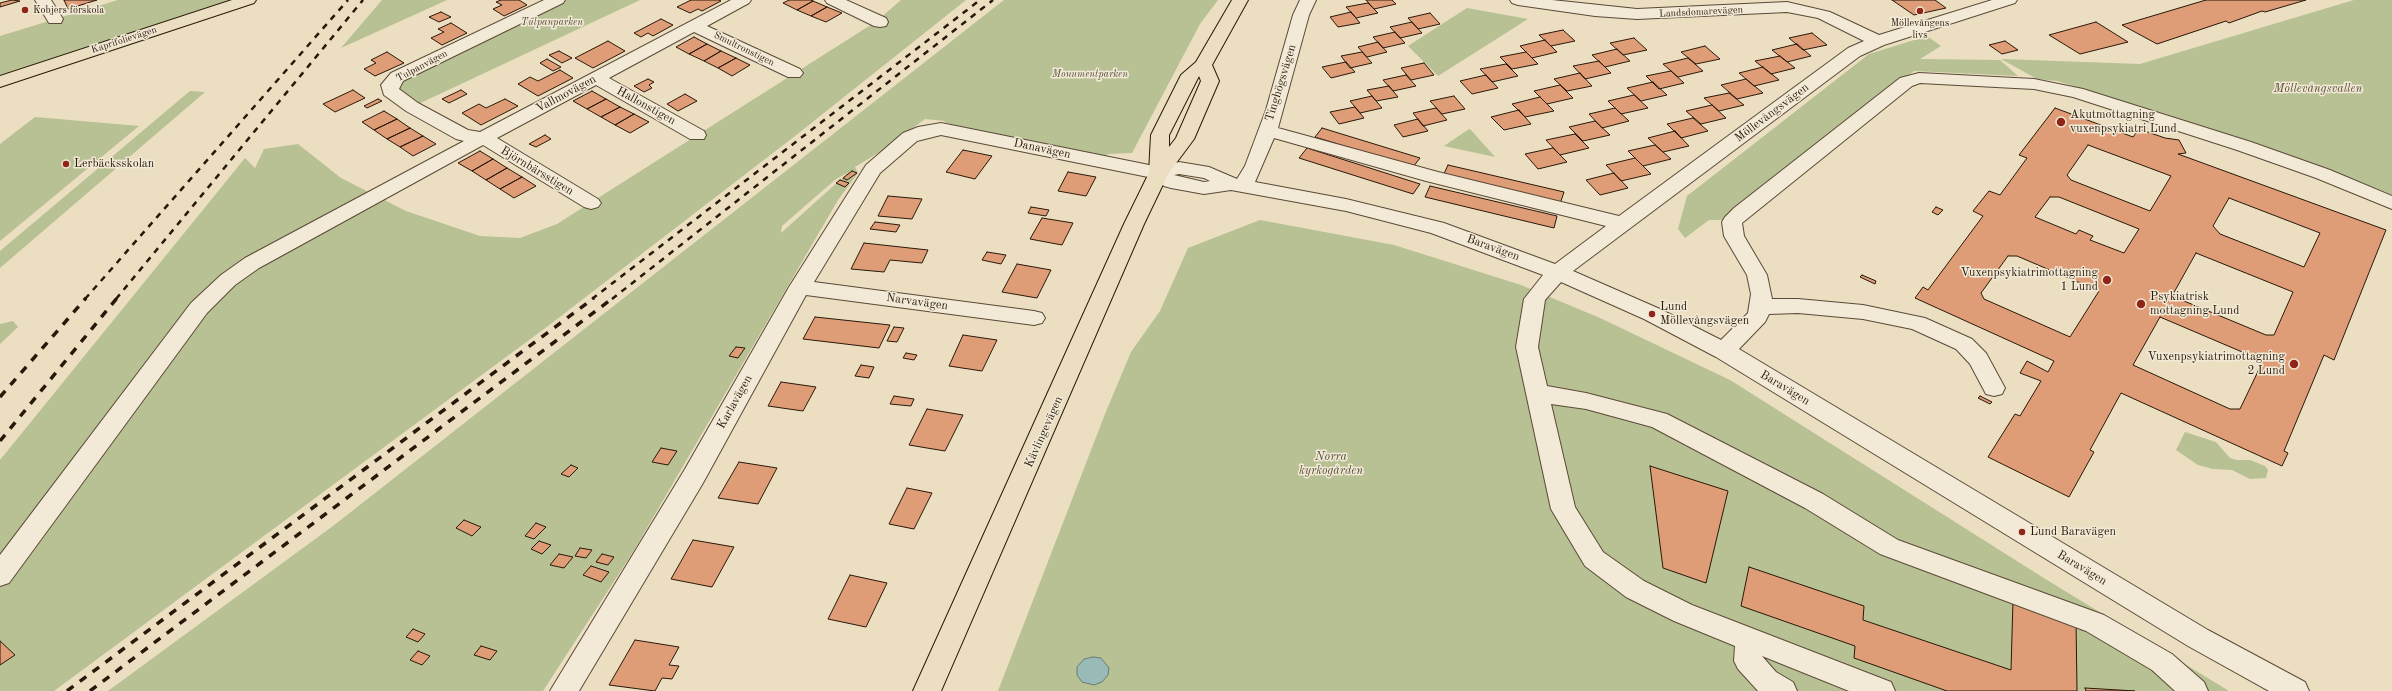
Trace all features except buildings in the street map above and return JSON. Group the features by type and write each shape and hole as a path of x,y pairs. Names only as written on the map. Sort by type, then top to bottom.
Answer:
{"main road":[{"name":"Kaprifolievägen","path":"0,82 248,0"},
{"name":"Kävlingevägen","path":"927,691 1159,173 1185,139 1210,81 1203,65 1240,0"}],"street":[{"path":"43,0 55,19"},
{"name":"Tulpanvägen","path":"484,138 463,135 412,107 390,90 390,85 397,77 557,0"},
{"name":"Vallmovägen","path":"0,574 200,308 228,280 252,263 743,0"},
{"path":"833,0 880,22"},
{"name":"Tinghögsvägen","path":"1237,185 1254,166 1266,130 1275,110 1301,15 1308,0"},
{"name":"Landsdomarevägen","path":"1518,0 1595,11 1637,14 1668,14 1787,7 1807,10 1824,15 1878,41"},
{"name":"Möllevångsvägen","path":"1881,691 1683,613 1635,589 1594,559 1563,509 1527,347 1535,299 1544,286 1558,272 1854,52 1878,41 2009,0"},
{"name":"Smultronstigen","path":"694,26 794,73"},
{"name":"Hallonstigen","path":"596,78 697,134"},
{"path":"1724,351 1757,317 1761,307 1762,294 1757,275 1734,236 1732,222 1741,212 1906,82 1919,78 2034,84 2077,93 2324,174 2392,203"},
{"name":"Danavägen","path":"925,131 941,129 956,130 1118,166 1159,173"},
{"path":"1266,130 1433,177 1624,224"},
{"name":"Karlavägen","path":"564,691 694,476 800,287 873,169 910,137 925,131"},
{"name":"Björnbärsstigen","path":"484,138 591,203"},
{"name":"Baravägen","path":"1159,173 1171,182 1204,188 1237,185 1346,205 1437,228 1558,272 1652,314 1724,351 2198,638 2296,691"},
{"name":"Narvavägen","path":"800,287 1034,318"},
{"path":"1761,307 1798,306 1863,312 1917,323 1964,344 1978,359 1994,388"},
{"path":"1537,393 1586,401 1659,420 1814,501 1889,547 2095,623 2162,662 2194,691"},
{"path":"1749,639 1748,661 1766,681 1783,691"}],"green space":[{"path":"118,0 248,0 0,82 0,36"},
{"path":"382,0 447,0 341,48"},
{"name":"Tulpanparken","path":"557,0 640,0 412,107 390,91 397,77"},
{"path":"901,0 966,0 795,136 548,326 54,691 0,691 0,460 245,158 255,168 264,149 298,144 341,178 406,211 480,236 520,238 557,224 877,21"},
{"name":"Monumentparken","path":"1004,0 1218,0 1200,24 1132,153 1108,154 1104,157 957,126 944,122 945,121 925,119 883,150 855,167 858,173 838,200 633,552 543,691 108,691 333,526","holes":["849,172 781,233 782,226 836,179"]},
{"name":"Möllevångsvallen","path":"2354,0 2392,0 2392,195 2162,113 2057,81 2037,79 2001,59 2140,64"},
{"path":"1467,8 1528,19 1438,76 1408,46"},
{"path":"1927,36 1941,46 1920,59 2000,60 2018,76 1914,71 1725,220 1709,220 1685,238 1678,229 1687,196 1869,54"},
{"path":"190,91 205,92 0,268 0,251"},
{"path":"35,117 139,126 0,241 0,144"},
{"path":"1469,129 1471,130 1495,157 1444,146"},
{"name":"Norra kyrkogården","path":"1260,220 1394,245 1521,285 1600,318 1730,380 2047,580 2229,691 998,691 1105,414 1131,352 1160,311 1188,248"},
{"path":"13,321 18,327 0,344 0,324"},
{"path":"2185,432 2216,442 2230,458 2237,460 2250,460 2265,466 2268,470 2266,478 2250,479 2232,470 2213,469 2198,465 2176,450"}],"water":[{"path":"1093,657 1101,658 1109,668 1108,675 1102,682 1094,685 1082,682 1077,675 1077,667 1084,659"}],"railway":[{"path":"85,299 348,0"},
{"path":"116,299 363,0"},
{"path":"592,299 980,0"},
{"path":"612,299 993,0"},
{"path":"0,397 86,298"},
{"path":"0,441 117,298"},
{"path":"67,691 594,298"},
{"path":"90,691 613,298"}],"place":[{"name":"Kobjers förskola","path":"25,10"},
{"name":"Möllevångens livs","path":"1920,11"},
{"name":"Akutmottagning vuxenpsykiatri Lund","path":"2061,122"},
{"name":"Lerbäcksskolan","path":"66,164"},
{"name":"Vuxenpsykiatrimottagning 1 Lund","path":"2107,280"},
{"name":"Psykiatrisk mottagning Lund","path":"2141,304"},
{"name":"Lund Möllevångsvägen","path":"1652,314"},
{"name":"Vuxenpsykiatrimottagning 2 Lund","path":"2294,364"},
{"name":"Lund Baravägen","path":"2022,532"}]}
